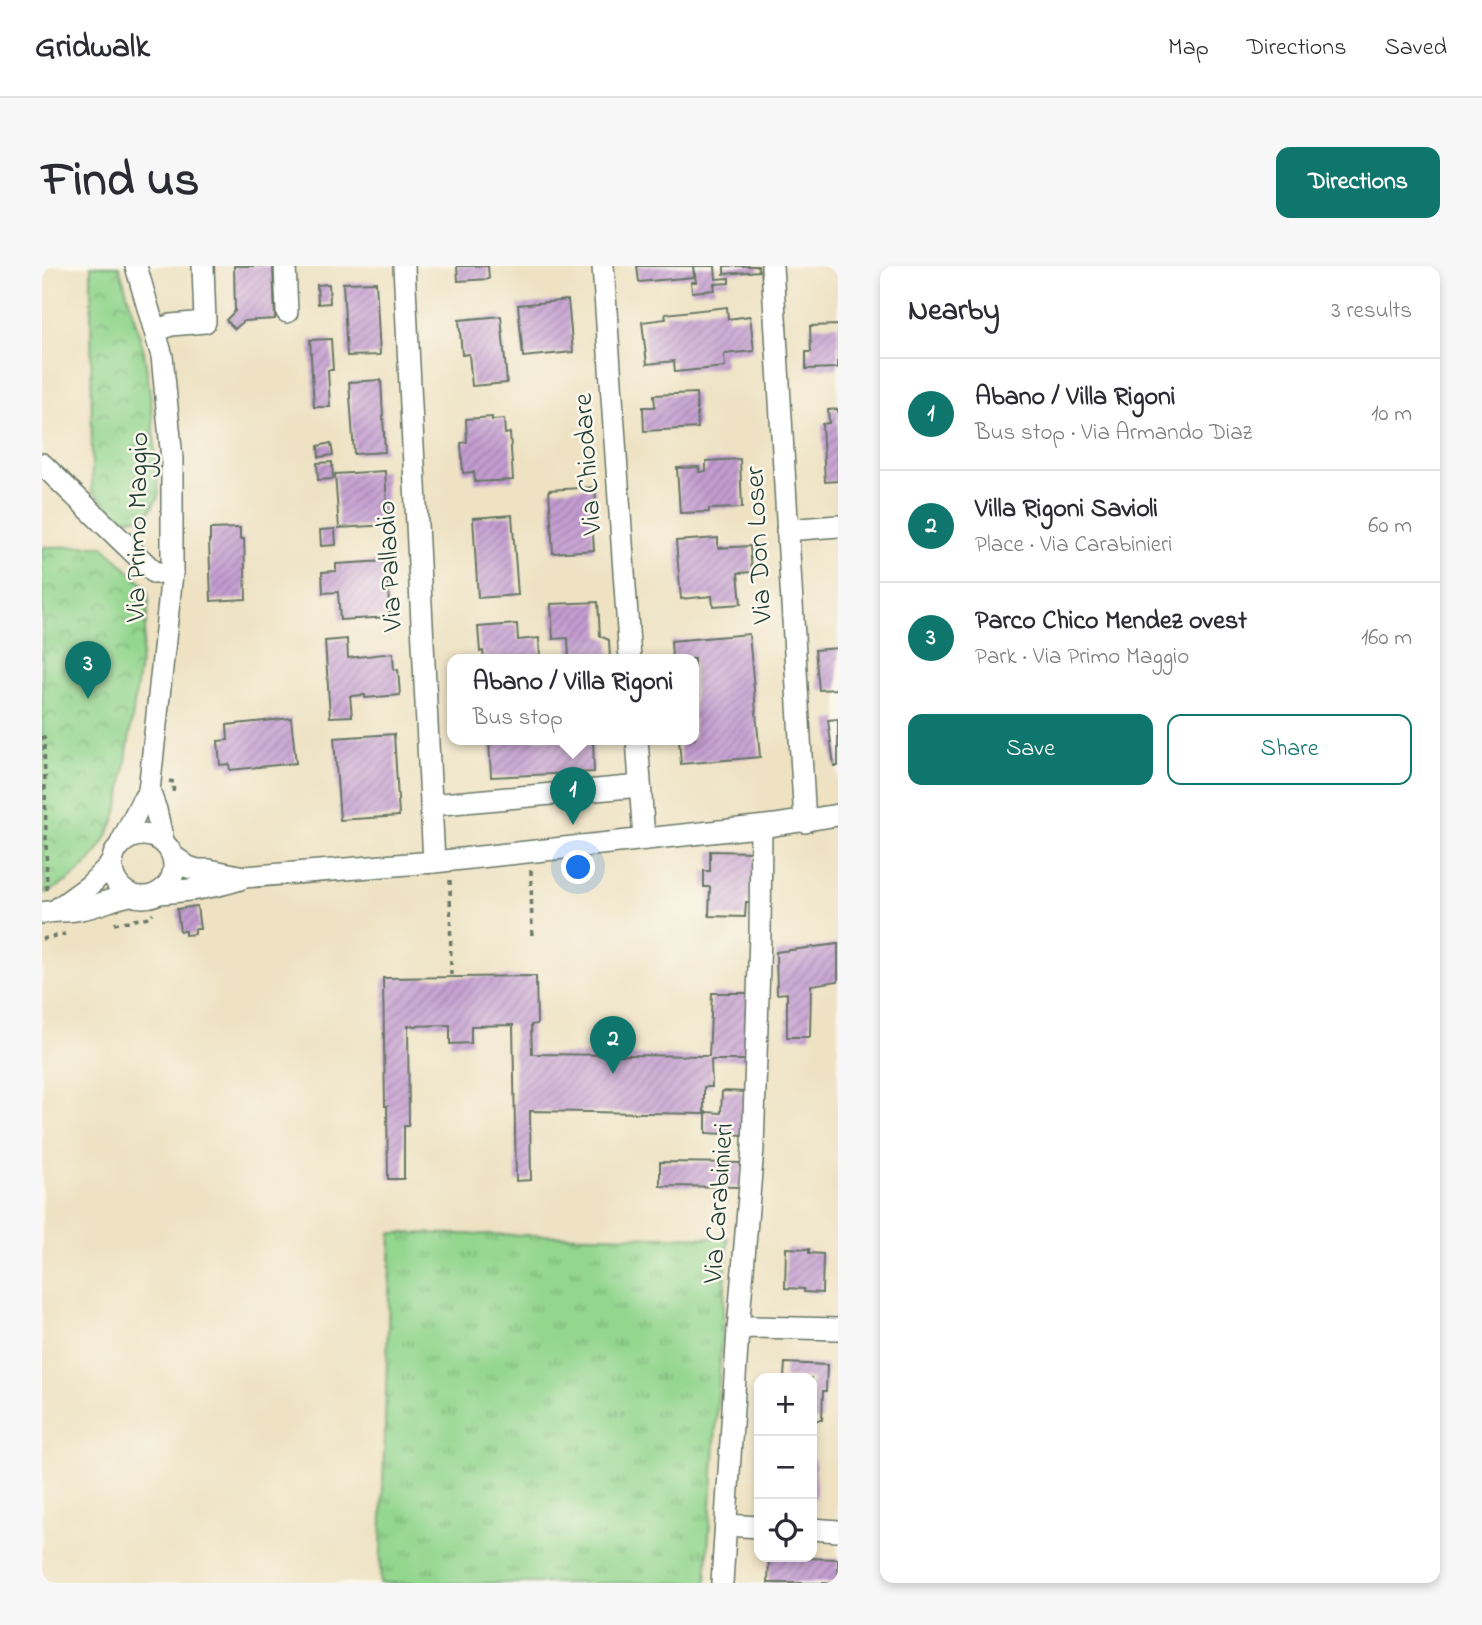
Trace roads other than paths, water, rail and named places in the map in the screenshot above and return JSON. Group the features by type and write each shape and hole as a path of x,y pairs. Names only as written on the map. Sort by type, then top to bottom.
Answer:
{"street":[{"name":"Via Primo Maggio","path":"136,266 162,356 172,459 172,573 149,791 168,849"},
{"path":"156,331 171,326 205,322 203,266"},
{"path":"285,266 287,312"},
{"name":"Via Palladio","path":"404,266 434,862"},
{"name":"Via Chiodare","path":"603,266 630,654"},
{"name":"Via Don Loser","path":"772,266 805,822"},
{"path":"42,464 155,573 172,573"},
{"path":"787,530 838,526"},
{"path":"637,745 644,839"},
{"path":"431,805 640,786"},
{"name":"Via Primo Maggio","path":"121,843 149,791"},
{"path":"159,892 210,887 244,877 434,862 805,822 838,815"},
{"name":"Via Carabinieri","path":"722,1583 753,1148 761,827"},
{"path":"168,849 175,866 173,877 159,892 150,896 130,895 120,887 113,876 112,863 121,843 142,834 153,836 168,849 188,867 244,877"},
{"path":"48,906 89,886 112,863"},
{"path":"48,906 69,911 130,895"},
{"path":"738,1330 751,1327 838,1329"},
{"path":"726,1525 754,1527"},
{"path":"817,1530 838,1531"}],"place":[{"name":"Parco Chico Mendez ovest","path":"88,699"},
{"name":"Abano / Villa Rigoni","path":"573,825"},
{"name":"Villa Rigoni Savioli","path":"613,1074"}]}
